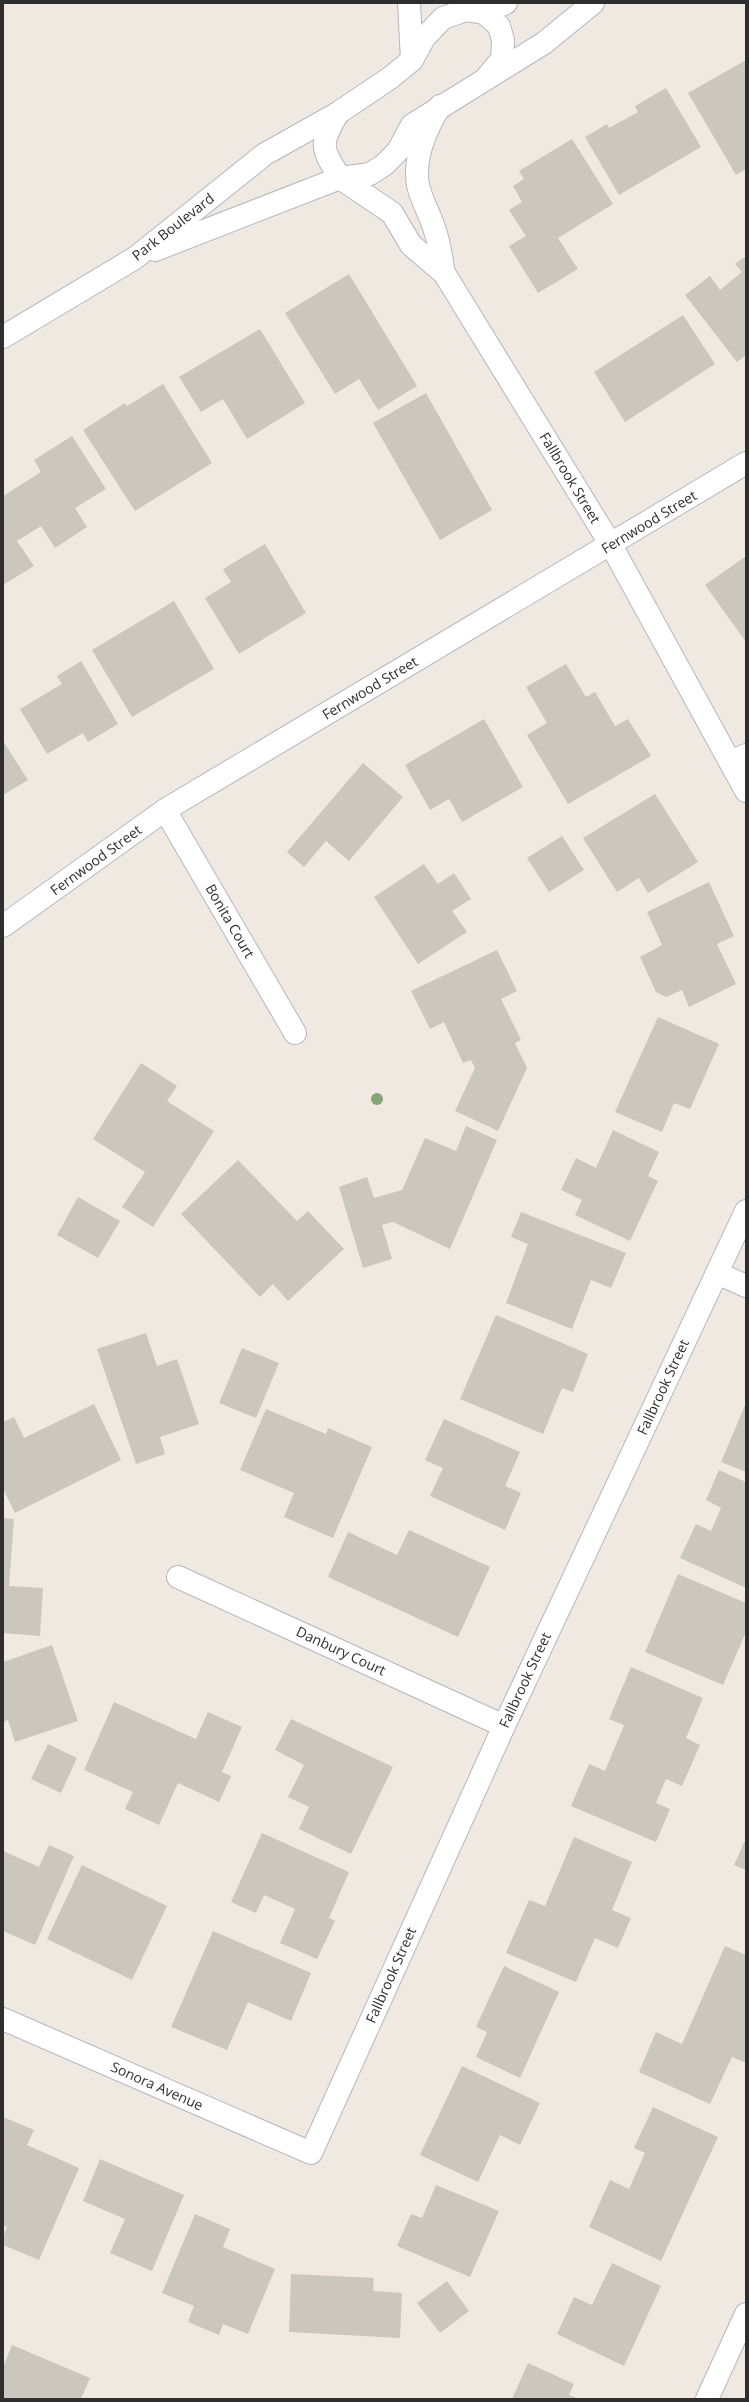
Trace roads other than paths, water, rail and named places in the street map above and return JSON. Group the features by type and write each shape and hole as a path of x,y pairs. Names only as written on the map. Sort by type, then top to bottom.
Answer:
{"street":[{"path":"409,3 412,60"},
{"path":"412,60 424,38 443,18 470,8 506,3"},
{"path":"135,258 340,178 370,174 384,165 398,151 412,125 440,106 544,43 593,3"},
{"path":"470,8 499,26 503,40 502,59 487,77"},
{"name":"Park Boulevard","path":"3,337 135,258 265,154 338,113 412,60"},
{"path":"440,106 428,125 421,147 418,161 418,185 436,232 444,273"},
{"path":"338,113 324,136 326,155 340,178 392,213 411,245 444,273"},
{"name":"Fallbrook Street","path":"444,273 611,545 738,758 746,792"},
{"name":"Fernwood Street","path":"3,926 165,810 746,463"},
{"name":"Bonita Court","path":"165,810 295,1033"},
{"name":"Fallbrook Street","path":"311,2153 504,1726 746,1211"},
{"path":"717,1273 746,1286"},
{"name":"Danbury Court","path":"178,1577 504,1726"},
{"name":"Sonora Avenue","path":"3,2019 311,2153"},
{"path":"707,2399 746,2314"}]}
